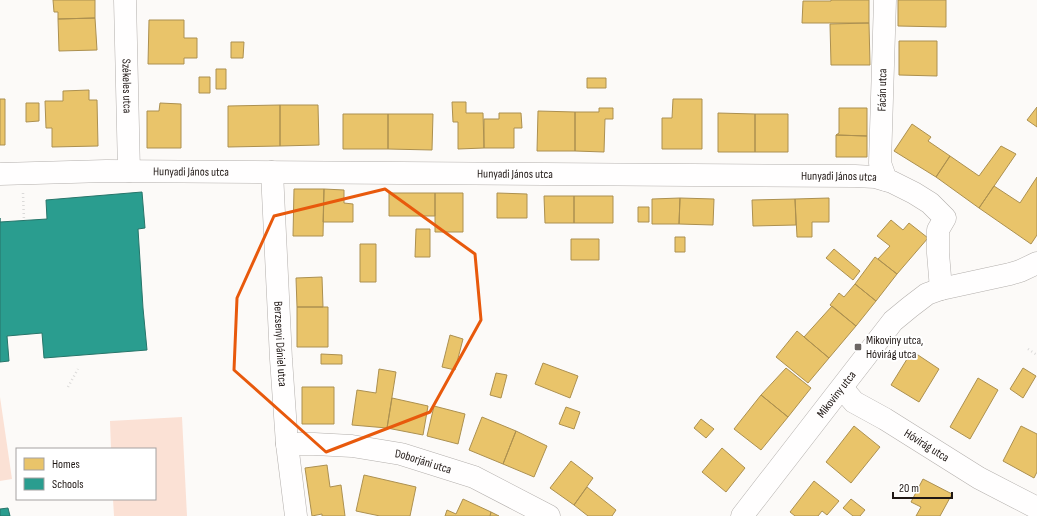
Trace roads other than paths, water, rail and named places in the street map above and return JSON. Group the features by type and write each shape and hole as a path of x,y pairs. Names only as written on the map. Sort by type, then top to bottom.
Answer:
{"street":[{"name":"Székeles utca","path":"125,0 129,171"},
{"name":"Fácán utca","path":"884,0 880,163 886,180"},
{"name":"Hunyadi János utca","path":"0,174 129,171 875,177 892,182 919,196 945,218 938,230 941,289"},
{"name":"Berzsenyi Dániel utca","path":"272,172 281,359 287,444 296,516"},
{"name":"Mikoviny utca","path":"742,516 893,321 927,294 941,289 1010,274 1037,263"},
{"name":"Hóvirág utca","path":"842,388 854,402 885,419 979,478 1037,508"},
{"name":"Doborjáni utca","path":"287,444 352,446 401,454 474,477 549,516"}],"place":[{"name":"Mikoviny utca, Hóvirág utca","path":"858,347"}]}
